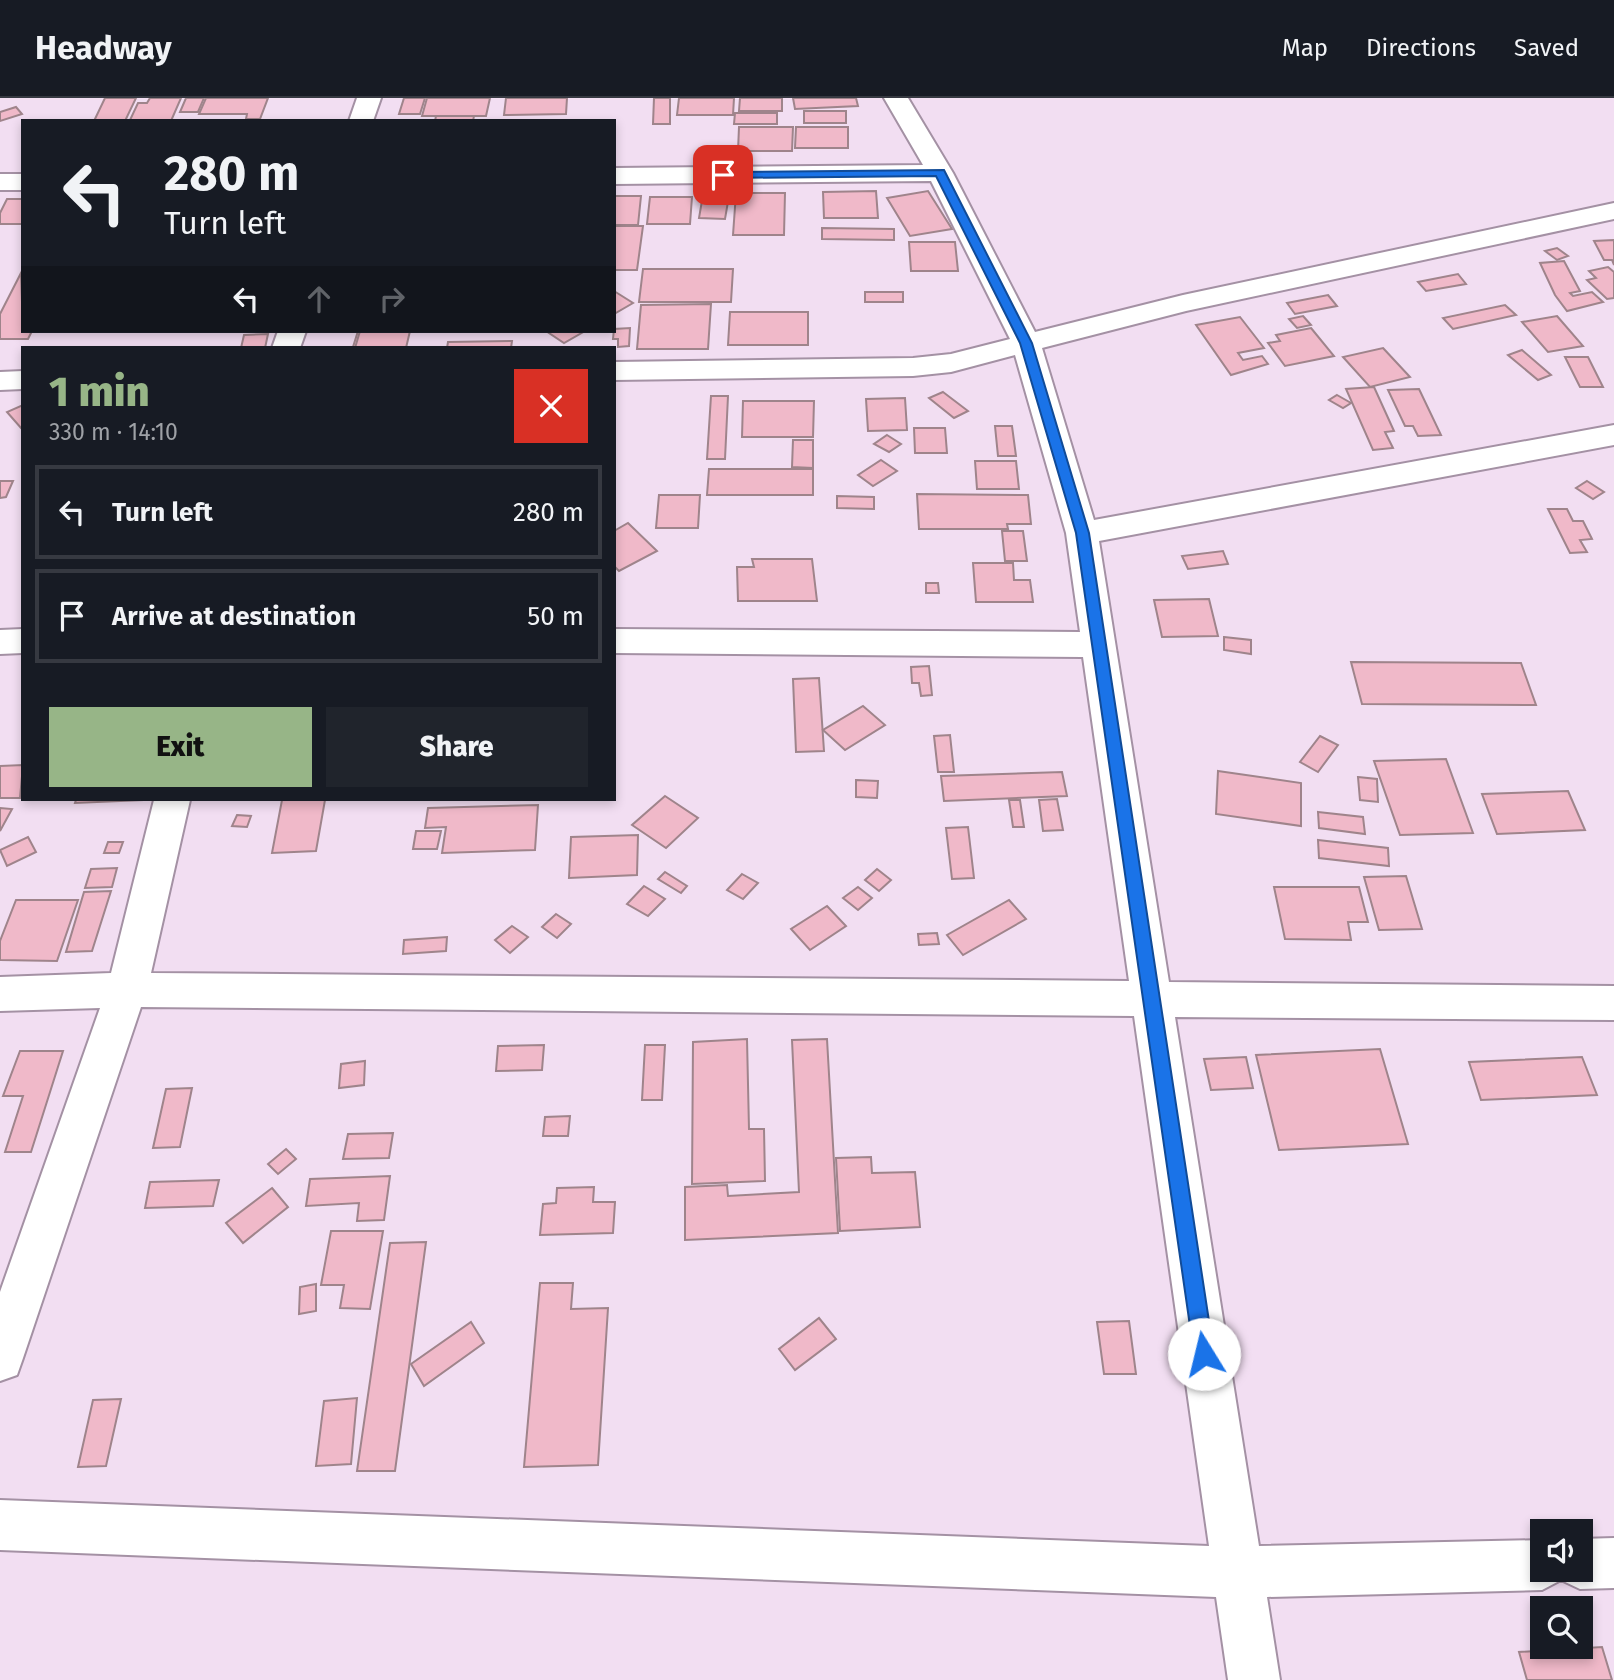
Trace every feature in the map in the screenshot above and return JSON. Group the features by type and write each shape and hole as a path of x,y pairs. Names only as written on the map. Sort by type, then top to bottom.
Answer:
{"street":[{"path":"362,119 369,98"},
{"path":"896,98 940,173 1026,343 1082,533 1254,1680"},
{"path":"616,176 940,173"},
{"path":"0,182 21,182"},
{"path":"616,371 913,367 951,363 1183,303 1614,211"},
{"path":"0,381 21,380"},
{"path":"1082,533 1614,435"},
{"path":"0,642 21,641"},
{"path":"616,641 1097,645"},
{"path":"0,1359 127,990 172,801"},
{"path":"0,994 127,990 1614,1003"},
{"path":"0,1525 1238,1572 1530,1565"},
{"path":"1593,1564 1614,1563"}],"building":[{"path":"105,98 136,98 126,119 95,119"},
{"path":"150,98 181,98 172,119 130,119 138,103 147,103"},
{"path":"186,98 204,98 198,112 180,112"},
{"path":"206,98 268,98 260,119 246,119 247,114 199,114"},
{"path":"404,98 425,98 420,114 399,114"},
{"path":"427,98 490,98 486,116 422,116"},
{"path":"506,98 567,98 566,114 504,115"},
{"path":"654,98 670,98 670,124 653,124"},
{"path":"679,98 734,98 733,115 677,115"},
{"path":"740,98 782,98 782,111 739,111"},
{"path":"793,98 856,98 858,106 795,109"},
{"path":"16,107 22,114 0,121 0,112"},
{"path":"804,111 846,111 846,123 804,123"},
{"path":"735,113 777,113 777,124 734,124"},
{"path":"436,116 474,116 473,119 435,119"},
{"path":"739,127 793,127 792,151 738,151"},
{"path":"796,127 848,127 848,148 795,148"},
{"path":"704,189 730,190 725,219 699,218"},
{"path":"876,191 878,218 824,218 823,192"},
{"path":"928,191 952,229 910,236 887,198"},
{"path":"736,193 785,193 784,235 733,235"},
{"path":"616,196 641,196 638,225 616,225"},
{"path":"650,197 692,197 690,224 647,224"},
{"path":"7,199 21,199 21,224 0,224 0,213"},
{"path":"616,226 643,226 637,270 616,270"},
{"path":"822,228 894,229 894,240 822,239"},
{"path":"1614,240 1614,265 1612,260 1604,260 1594,241"},
{"path":"909,242 955,242 958,271 911,271"},
{"path":"1557,248 1568,256 1557,260 1545,251"},
{"path":"1564,261 1580,291 1570,293 1573,296 1592,292 1603,302 1567,311 1555,295 1540,263"},
{"path":"1608,267 1614,272 1614,298 1607,299 1587,280 1596,278 1589,271"},
{"path":"643,269 733,269 731,302 639,302"},
{"path":"21,273 21,333 31,333 28,339 0,339 0,314"},
{"path":"1458,274 1466,284 1426,291 1418,282"},
{"path":"616,292 633,303 616,313"},
{"path":"865,292 903,292 903,302 865,302"},
{"path":"1328,295 1337,306 1295,314 1287,303"},
{"path":"711,304 708,349 637,349 641,305"},
{"path":"1505,305 1516,315 1453,329 1443,318"},
{"path":"730,312 808,312 808,345 728,345"},
{"path":"1303,316 1311,325 1297,328 1289,319"},
{"path":"1557,316 1583,346 1548,352 1522,322"},
{"path":"1240,317 1264,348 1238,353 1243,360 1262,356 1268,364 1231,375 1196,325"},
{"path":"630,328 629,346 618,347 618,339 613,339 616,329"},
{"path":"1311,328 1334,356 1285,366 1268,343 1280,341 1276,335"},
{"path":"357,333 402,333 398,346 353,346"},
{"path":"359,333 410,333 406,346 356,346"},
{"path":"549,333 582,333 564,343"},
{"path":"268,334 265,346 241,346 244,335"},
{"path":"512,341 511,346 447,346 448,342"},
{"path":"1383,348 1410,377 1370,387 1343,357"},
{"path":"1522,350 1551,375 1538,380 1508,355"},
{"path":"1565,357 1588,357 1603,387 1580,387"},
{"path":"1374,387 1394,431 1385,432 1393,448 1373,450 1346,389"},
{"path":"1419,389 1441,435 1418,436 1413,426 1405,426 1388,390"},
{"path":"943,392 968,411 954,418 929,398"},
{"path":"1337,395 1351,403 1343,408 1329,400"},
{"path":"711,396 728,396 725,459 707,459"},
{"path":"905,398 907,430 868,431 866,399"},
{"path":"743,401 814,401 813,437 742,437"},
{"path":"21,406 21,428 7,412"},
{"path":"995,426 1012,426 1016,456 998,456"},
{"path":"914,428 945,428 947,453 915,453"},
{"path":"887,435 901,444 889,452 874,444"},
{"path":"793,440 813,440 813,468 792,467"},
{"path":"881,460 897,471 873,486 858,475"},
{"path":"975,461 1016,461 1019,489 977,489"},
{"path":"709,469 813,469 813,495 707,495"},
{"path":"0,481 13,481 6,497 0,498"},
{"path":"1587,481 1604,492 1593,499 1576,488"},
{"path":"917,494 1028,495 1031,524 1007,524 1008,529 919,529"},
{"path":"659,495 700,495 698,528 656,528"},
{"path":"837,496 874,497 874,509 837,508"},
{"path":"1548,509 1567,509 1573,521 1583,521 1592,539 1580,540 1587,552 1570,553"},
{"path":"628,523 657,551 619,571 616,568 616,530"},
{"path":"1002,531 1023,531 1027,561 1005,561"},
{"path":"1223,551 1228,564 1188,569 1182,556"},
{"path":"752,559 812,559 817,601 738,601 737,567 754,567"},
{"path":"973,563 1013,563 1014,580 1030,580 1033,602 976,602"},
{"path":"926,583 938,583 939,593 926,593"},
{"path":"1209,599 1218,636 1162,637 1154,600"},
{"path":"1224,637 1251,640 1251,654 1224,650"},
{"path":"1351,662 1521,663 1536,705 1362,704"},
{"path":"929,666 932,695 921,696 919,683 912,683 911,667"},
{"path":"819,678 824,751 796,752 793,679"},
{"path":"863,706 885,725 845,750 823,730"},
{"path":"950,735 954,772 938,772 934,736"},
{"path":"1320,736 1338,745 1318,772 1300,762"},
{"path":"1446,759 1473,833 1400,835 1374,761"},
{"path":"21,765 20,798 0,798 0,766"},
{"path":"1218,771 1301,783 1301,826 1216,814"},
{"path":"1062,772 1067,796 944,801 941,776"},
{"path":"1358,777 1377,779 1378,802 1360,800"},
{"path":"856,780 878,781 877,798 856,797"},
{"path":"1568,791 1585,830 1497,834 1482,794"},
{"path":"665,796 698,818 666,848 632,825"},
{"path":"1057,799 1063,830 1043,831 1039,800"},
{"path":"1009,800 1020,800 1024,827 1013,827"},
{"path":"76,801 121,801 75,803"},
{"path":"282,801 325,801 316,851 272,853"},
{"path":"538,805 535,850 442,853 446,827 425,828 428,808"},
{"path":"0,808 12,809 0,831"},
{"path":"1318,812 1363,817 1365,834 1319,828"},
{"path":"237,815 251,816 247,827 232,826"},
{"path":"968,827 974,878 952,879 946,828"},
{"path":"416,831 441,831 437,849 413,849"},
{"path":"638,835 637,875 569,878 571,837"},
{"path":"28,837 36,852 7,866 0,850"},
{"path":"1318,840 1388,848 1389,866 1319,858"},
{"path":"108,842 123,842 119,853 104,853"},
{"path":"117,868 112,887 85,888 91,869"},
{"path":"877,869 891,880 879,891 865,880"},
{"path":"665,872 687,886 681,893 658,879"},
{"path":"742,874 758,883 743,899 727,890"},
{"path":"1406,876 1422,929 1379,930 1364,877"},
{"path":"644,886 665,899 648,916 627,904"},
{"path":"858,887 872,898 858,910 843,898"},
{"path":"1274,887 1359,887 1368,922 1348,922 1351,940 1285,939"},
{"path":"111,891 92,951 66,952 84,892"},
{"path":"16,900 78,900 57,961 0,960 0,941"},
{"path":"1009,900 1026,919 963,955 947,935"},
{"path":"827,906 846,926 810,950 791,929"},
{"path":"556,914 571,924 557,938 542,927"},
{"path":"512,926 528,937 510,953 495,940"},
{"path":"937,933 939,944 919,945 918,934"},
{"path":"447,937 446,951 403,954 404,940"},
{"path":"747,1039 749,1129 764,1129 765,1181 692,1184 693,1042"},
{"path":"827,1039 838,1233 685,1240 685,1187 727,1185 728,1196 799,1192 792,1040"},
{"path":"544,1045 542,1070 496,1071 498,1046"},
{"path":"645,1045 665,1045 662,1100 642,1100"},
{"path":"1380,1049 1408,1144 1279,1150 1256,1055"},
{"path":"20,1051 63,1051 31,1152 5,1152 23,1096 3,1096"},
{"path":"1246,1057 1253,1088 1211,1090 1204,1059"},
{"path":"1582,1057 1597,1095 1481,1100 1469,1062"},
{"path":"365,1061 364,1085 339,1088 341,1064"},
{"path":"192,1088 180,1147 153,1148 166,1089"},
{"path":"570,1116 568,1136 543,1136 545,1117"},
{"path":"393,1133 389,1158 343,1159 348,1134"},
{"path":"286,1149 296,1159 278,1174 268,1164"},
{"path":"871,1157 872,1173 915,1172 920,1227 840,1231 836,1158"},
{"path":"390,1176 384,1220 357,1221 359,1203 306,1206 310,1179"},
{"path":"219,1180 213,1206 145,1208 150,1182"},
{"path":"594,1187 593,1202 615,1202 613,1233 540,1235 543,1204 556,1203 557,1188"},
{"path":"272,1188 288,1207 243,1243 226,1223"},
{"path":"331,1231 383,1231 370,1309 340,1308 344,1285 321,1285"},
{"path":"426,1242 395,1471 357,1471 390,1243"},
{"path":"540,1283 573,1283 571,1309 608,1308 598,1465 524,1467"},
{"path":"316,1284 316,1311 299,1314 300,1287"},
{"path":"819,1318 836,1339 795,1370 779,1349"},
{"path":"1129,1321 1136,1374 1104,1374 1097,1322"},
{"path":"471,1322 484,1343 424,1386 411,1364"},
{"path":"357,1398 351,1464 316,1466 324,1401"},
{"path":"121,1399 106,1466 78,1467 93,1400"},
{"path":"1602,1647 1612,1680 1527,1680 1519,1652 1530,1651 1530,1659 1593,1659 1593,1648"}],"route":[{"path":"723,175 940,173 1026,343 1082,533 1204,1354"}]}
